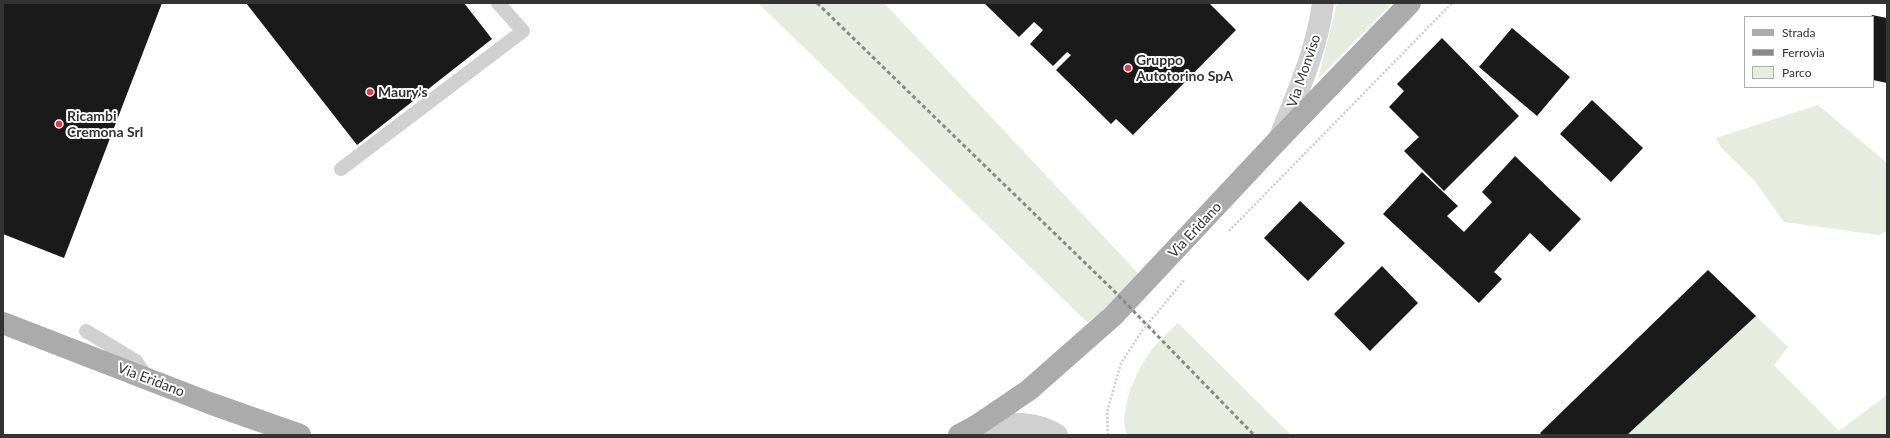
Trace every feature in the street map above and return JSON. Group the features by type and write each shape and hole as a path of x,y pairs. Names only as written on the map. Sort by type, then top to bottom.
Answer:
{"main road":[{"name":"Via Eridano","path":"968,430 1029,390 1113,316 1279,138 1410,3"},
{"name":"Via Eridano","path":"3,322 300,435"}],"street":[{"name":"Via Monviso","path":"1279,138 1311,58 1321,20 1323,3"},
{"path":"968,430 1020,423 1050,430 1057,435"}],"lane":[{"path":"341,169 523,31 498,3"},
{"path":"86,331 136,361 147,378"}],"path":[{"path":"1225,236 1452,3"},
{"path":"1108,435 1107,412 1121,363 1142,331 1189,273"}],"green space":[{"path":"758,3 884,3 1150,286 1087,322"},
{"path":"1337,3 1392,3 1318,79"},
{"path":"1818,105 1887,163 1887,231 1879,235 1784,222 1754,180 1721,147 1716,138"},
{"path":"1756,316 1788,347 1774,365 1839,431 1887,395 1887,435 1627,435"},
{"path":"1178,323 1291,435 1127,435 1125,414 1127,402 1136,377 1154,347"}],"building":[{"name":"Ricambi Cremona Srl","path":"3,3 162,3 64,258 3,234"},
{"name":"Maury's","path":"246,3 464,3 492,39 357,145"},
{"name":"Gruppo Autotorino SpA","path":"984,3 1209,3 1236,30 1133,135 1116,119 1111,124 1056,70 1071,55 1067,52 1053,66 1030,44 1043,30 1034,22 1019,37"},
{"path":"1872,15 1887,18 1887,83 1874,80 1874,16"},
{"path":"1512,28 1570,77 1537,116 1479,67"},
{"path":"1442,38 1519,116 1444,191 1404,151 1419,137 1389,107 1404,91 1397,84"},
{"path":"1592,100 1643,148 1611,182 1560,134"},
{"path":"1515,156 1581,219 1550,252 1530,233 1494,272 1502,279 1479,303 1383,214 1422,172 1458,206 1447,216 1464,232 1492,202 1482,192"},
{"path":"1300,201 1345,243 1308,281 1264,238"},
{"path":"1382,266 1418,303 1370,351 1334,314"},
{"path":"1708,270 1756,316 1627,435 1542,435 1540,433"}],"railway":[{"path":"817,3 1113,290 1254,435"}],"place":[{"name":"Gruppo Autotorino SpA","path":"1128,68"},
{"name":"Maury's","path":"370,92"},
{"name":"Ricambi Cremona Srl","path":"59,124"}]}
